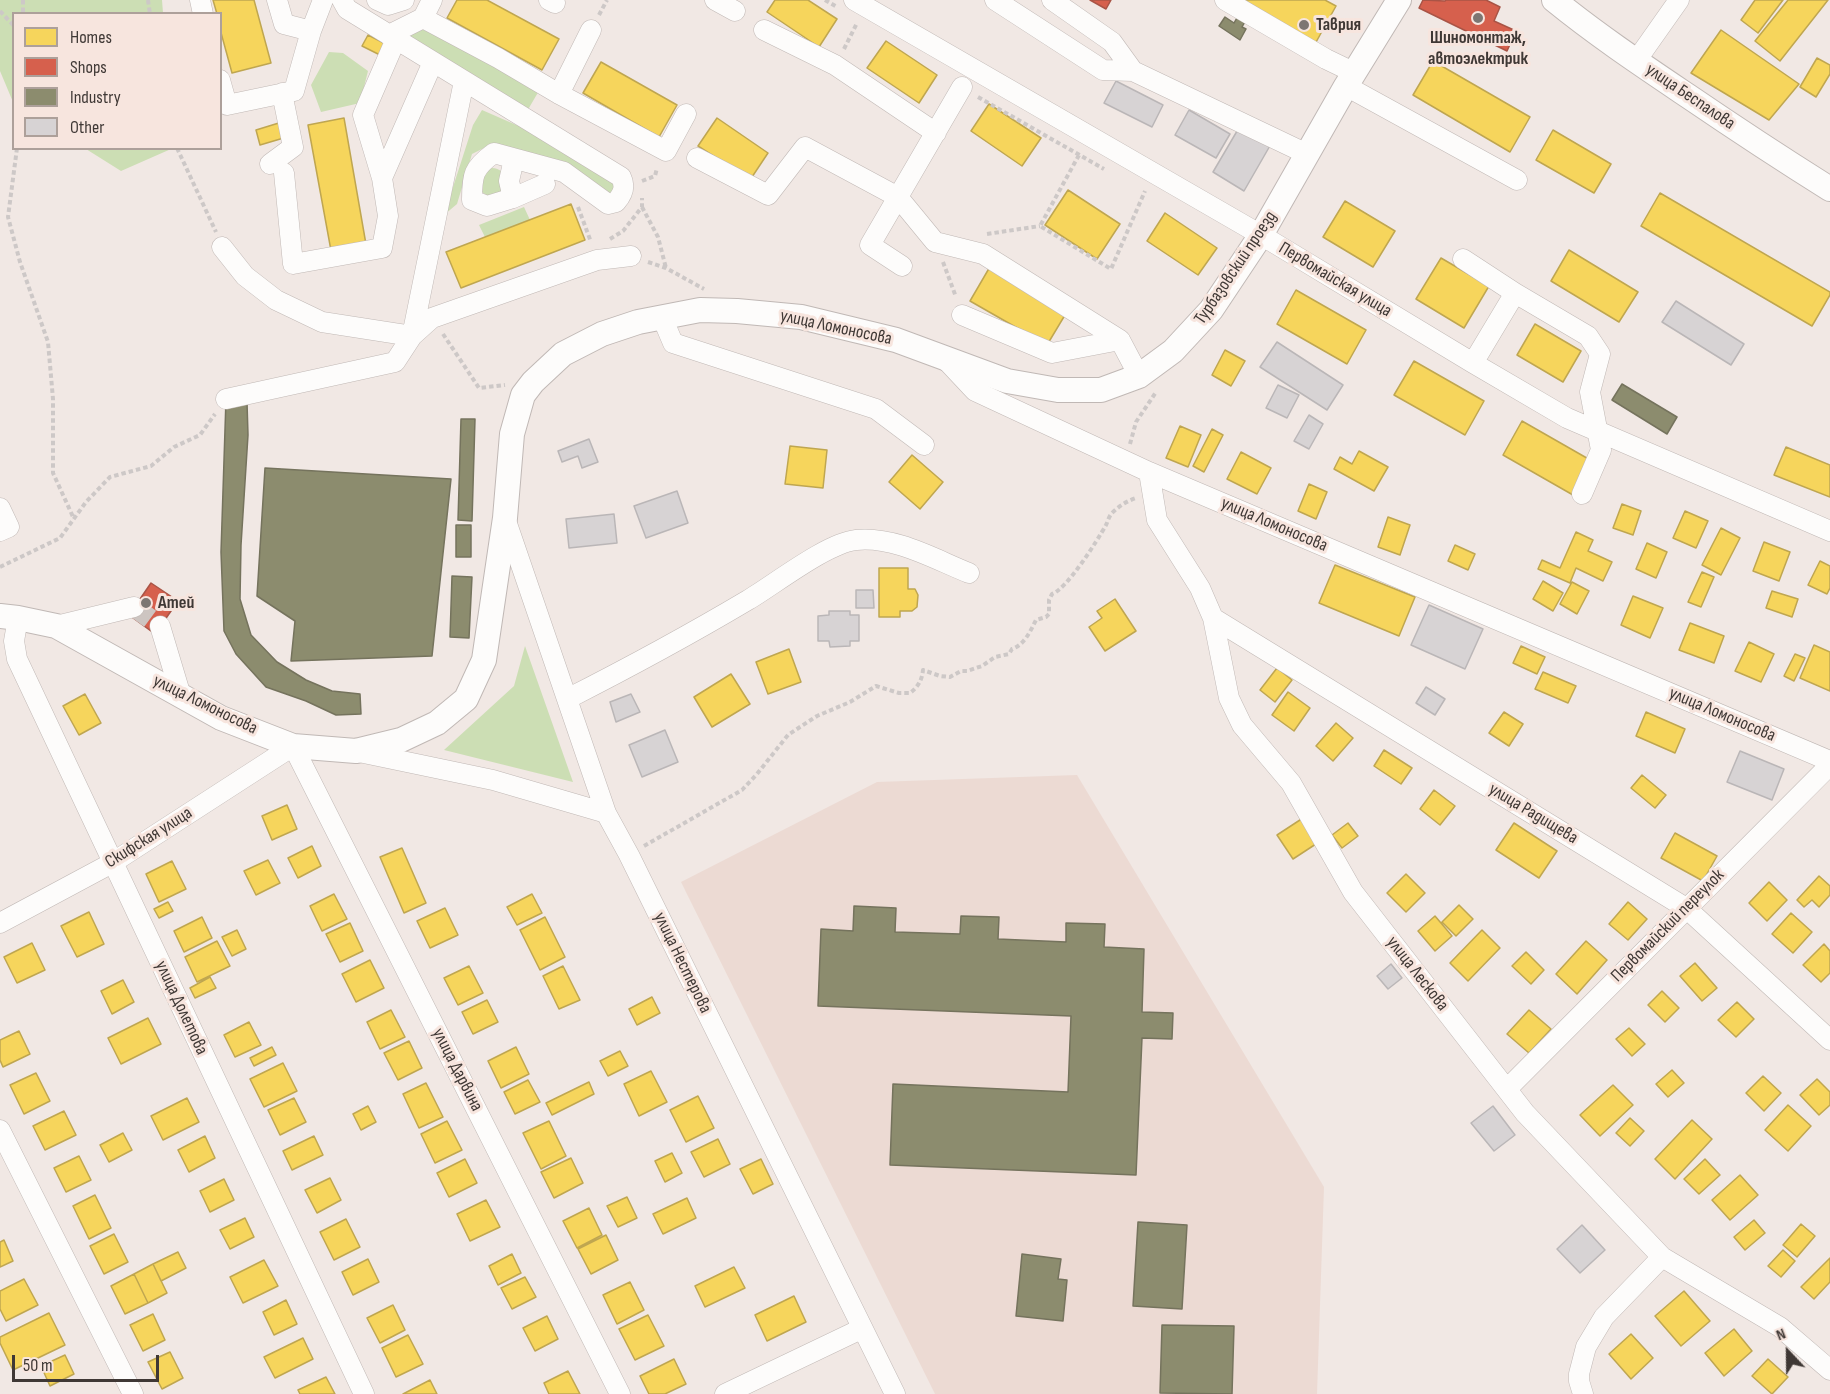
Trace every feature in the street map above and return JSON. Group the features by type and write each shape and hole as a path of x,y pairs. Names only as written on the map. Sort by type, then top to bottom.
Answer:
{"main road":[{"name":"Турбазовский проезд","path":"944,357 1007,381 1058,390 1101,390 1149,382 1173,351 1211,310 1261,236 1350,80 1399,0"},
{"name":"улица Беспалова","path":"1554,0 1585,26 1636,61 1785,162 1830,189"},
{"name":"улица Ломоносова","path":"9,617 56,626 221,718 293,746 356,751 401,740 437,723 466,699 484,660 505,518 512,434 523,394 563,354 602,334 638,322 700,310 801,317 896,340 944,357"}],"street":[{"path":"277,0 284,24 311,31"},
{"path":"222,87 227,105 294,91 322,0"},
{"path":"342,0 347,9 621,177 624,183 621,197 616,202 608,204 564,172 494,153 479,163 472,178 472,200 487,206 545,184"},
{"path":"376,0 388,5 404,0"},
{"path":"282,93 293,147 277,168 293,264 382,248 388,216 382,178 363,115 393,37 423,18 432,0"},
{"path":"715,0 735,11"},
{"name":"Первомайская улица","path":"854,0 1567,417 1830,531"},
{"path":"995,0 1103,70 1133,71 1307,154"},
{"path":"1052,0 1112,42 1133,71"},
{"path":"1225,0 1326,59 1350,80 1518,180"},
{"path":"1636,61 1679,0"},
{"path":"423,18 666,152 686,114"},
{"path":"559,94 591,30"},
{"path":"765,30 836,65 936,133"},
{"path":"382,178 433,62"},
{"path":"412,336 464,81"},
{"path":"902,266 870,245 962,87"},
{"path":"697,159 768,195 806,147 898,197 935,242 982,254 1120,340 1149,382"},
{"path":"513,198 509,181 514,159"},
{"path":"222,247 245,276 276,300 294,309 322,322 412,336"},
{"path":"226,399 395,362 412,336 432,318 597,260 631,256"},
{"path":"1462,259 1588,336 1600,354 1590,392 1601,450 1582,494"},
{"path":"1473,363 1515,293"},
{"path":"962,315 1052,353 1120,340"},
{"path":"663,317 673,343 876,408 924,445"},
{"name":"улица Ломоносова","path":"944,357 975,391 1126,461 1150,478 1830,763"},
{"name":"улица Лескова","path":"1150,478 1157,520 1200,588 1213,618 1229,698 1242,725 1290,783 1353,892 1525,1113 1662,1257 1780,1327 1830,1370"},
{"path":"0,508 9,527 0,531"},
{"name":"улица Нестерова","path":"505,518 606,813 630,855 861,1329 895,1394"},
{"path":"567,699 619,673 748,600 841,543 856,540 881,540 908,548 969,573"},
{"path":"56,626 134,607"},
{"name":"улица Долетова","path":"9,617 17,659 364,1394"},
{"name":"улица Радищева","path":"1213,618 1686,908 1830,1040"},
{"path":"160,626 181,696"},
{"name":"Скифская улица","path":"0,923 112,862 293,746"},
{"name":"улица Дарвина","path":"293,746 620,1394"},
{"path":"356,751 493,780 606,813"},
{"name":"Первомайский переулок","path":"1507,1089 1830,763"},
{"path":"0,1130 133,1394"},
{"path":"1585,1390 1579,1374 1586,1347 1604,1317 1662,1257"},
{"path":"725,1394 861,1329"}],"path":[{"path":"0,11 12,25"},
{"path":"836,65 859,20"},
{"path":"17,150 8,217 20,262 48,342 53,399 53,473 74,519"},
{"path":"178,150 222,247"},
{"path":"624,183 629,187 655,176 663,150"},
{"path":"1040,226 1078,155"},
{"path":"977,233 988,234 1040,226 1112,268 1145,192"},
{"path":"572,201 579,210 597,260"},
{"path":"642,207 658,237 666,268"},
{"path":"631,256 666,268 696,284 737,311"},
{"path":"432,318 479,388 533,382"},
{"path":"1126,461 1149,382"},
{"path":"0,567 60,538 86,502 110,477 151,466 174,447 200,435 226,399"},
{"path":"630,855 742,790 788,735 817,716 850,702 876,686 899,693 910,693 919,684 923,670 951,677 961,671 967,672 982,666 994,657 1009,654 1025,639 1036,620 1049,614 1049,600 1052,594 1059,591 1076,570 1106,526 1111,514 1125,502 1138,497 1150,478"}],"shaded area":[{"path":"1077,775 1324,1187 1317,1394 935,1394 681,882 877,782"}],"green space":[{"path":"0,0 162,0 163,12 12,12 12,100 0,71"},
{"path":"420,29 431,32 540,89 526,113 403,38"},
{"path":"329,52 343,53 368,71 360,103 321,112 311,85"},
{"path":"482,110 546,138 615,180 617,191 606,197 488,146 472,154 457,204 444,215 473,125"},
{"path":"88,150 169,150 121,171"},
{"path":"492,168 502,172 506,182 502,192 492,196 482,192 478,182 482,172"},
{"path":"524,207 530,220 485,237 479,225"},
{"path":"525,646 573,782 444,750 514,686"}],"building: Homes":[{"path":"213,0 254,0 271,63 232,73 222,36 222,12 216,12"},
{"path":"457,0 487,0 559,39 542,70 447,18"},
{"path":"775,0 808,0 837,19 819,47 767,12"},
{"name":"Таврия","path":"1239,0 1325,0 1336,6 1315,44"},
{"path":"1755,0 1783,0 1758,33 1741,20"},
{"path":"1788,0 1828,0 1780,61 1755,41"},
{"path":"1721,30 1799,84 1769,120 1691,73"},
{"path":"368,35 386,44 380,55 362,46"},
{"path":"886,41 937,75 919,103 867,68"},
{"path":"1817,58 1830,65 1830,74 1816,97 1800,87"},
{"path":"1433,61 1530,117 1510,152 1413,95"},
{"path":"601,62 677,105 659,137 583,93"},
{"path":"989,104 1041,138 1022,166 971,131"},
{"path":"344,118 367,250 332,256 308,125"},
{"path":"717,118 768,153 750,180 698,146"},
{"path":"282,122 287,137 260,145 256,130"},
{"path":"1553,130 1611,164 1594,193 1536,160"},
{"path":"1068,190 1120,224 1097,259 1045,225"},
{"path":"1660,193 1830,292 1812,326 1641,226"},
{"path":"1345,201 1395,231 1373,267 1323,237"},
{"path":"571,204 585,240 461,288 446,252"},
{"path":"1165,213 1217,248 1198,275 1147,241"},
{"path":"1569,250 1638,292 1619,322 1551,281"},
{"path":"1441,258 1489,286 1464,328 1416,299"},
{"path":"991,265 1068,310 1047,345 970,301"},
{"path":"1296,290 1366,330 1347,364 1277,324"},
{"path":"1535,324 1581,351 1563,382 1517,355"},
{"path":"1225,350 1245,361 1231,386 1212,375"},
{"path":"1414,361 1484,401 1465,435 1394,395"},
{"path":"1522,421 1592,461 1573,495 1503,455"},
{"path":"1180,426 1201,435 1188,467 1166,458"},
{"path":"1212,429 1223,435 1204,472 1193,466"},
{"path":"790,446 827,450 823,488 785,484"},
{"path":"1786,447 1830,465 1830,497 1774,475"},
{"path":"1359,451 1388,467 1374,491 1334,469 1340,457 1352,464"},
{"path":"1241,452 1271,468 1257,494 1227,479"},
{"path":"912,455 943,482 920,509 889,482"},
{"path":"1309,484 1327,492 1316,519 1298,511"},
{"path":"1622,504 1641,511 1633,535 1613,528"},
{"path":"1685,511 1708,521 1696,548 1673,538"},
{"path":"1388,517 1410,525 1400,555 1378,547"},
{"path":"1721,528 1740,538 1721,575 1702,565"},
{"path":"1576,532 1593,540 1588,551 1612,562 1603,581 1576,568 1570,583 1538,569 1542,560 1560,568"},
{"path":"1764,542 1790,552 1779,581 1753,571"},
{"path":"1647,543 1667,552 1656,578 1636,569"},
{"path":"1455,545 1475,554 1468,570 1448,561"},
{"path":"1820,561 1830,566 1830,588 1827,594 1808,585"},
{"path":"1335,565 1415,597 1399,636 1319,603"},
{"path":"879,568 908,568 908,589 915,589 918,595 917,607 912,611 900,611 900,617 879,617"},
{"path":"1702,572 1714,577 1701,607 1688,602"},
{"path":"1543,581 1563,593 1553,611 1533,599"},
{"path":"1572,582 1589,591 1577,614 1560,604"},
{"path":"1772,591 1798,599 1792,617 1766,608"},
{"path":"1633,596 1663,608 1650,638 1621,625"},
{"path":"1115,599 1136,631 1105,651 1089,627 1102,618 1097,611"},
{"path":"1690,623 1724,636 1714,663 1679,650"},
{"path":"1749,642 1774,654 1761,682 1735,671"},
{"path":"1814,645 1830,652 1830,691 1800,678"},
{"path":"1521,646 1545,657 1537,674 1513,663"},
{"path":"789,649 801,682 768,694 756,662"},
{"path":"1795,654 1805,658 1794,681 1784,676"},
{"path":"1277,668 1292,680 1275,702 1260,690"},
{"path":"1543,672 1576,686 1568,703 1535,689"},
{"path":"731,674 750,704 712,727 694,697"},
{"path":"1288,692 1310,708 1294,731 1272,715"},
{"path":"85,694 101,723 79,735 63,706"},
{"path":"1504,712 1523,724 1509,746 1489,733"},
{"path":"1646,712 1685,729 1675,753 1636,736"},
{"path":"1336,723 1353,738 1333,761 1316,746"},
{"path":"1384,750 1412,768 1401,784 1374,766"},
{"path":"1642,775 1666,795 1655,808 1631,788"},
{"path":"1434,790 1455,806 1440,825 1420,809"},
{"path":"287,805 297,829 272,840 262,816"},
{"path":"1303,818 1319,842 1293,859 1277,835"},
{"path":"1348,823 1358,836 1342,848 1332,835"},
{"path":"1514,823 1557,851 1539,878 1496,850"},
{"path":"1675,833 1717,856 1703,881 1661,858"},
{"path":"312,846 321,866 298,878 288,858"},
{"path":"402,848 426,903 404,913 380,857"},
{"path":"268,860 280,883 256,895 244,871"},
{"path":"172,861 186,889 159,902 146,874"},
{"path":"1406,874 1425,893 1406,912 1387,893"},
{"path":"1819,876 1830,886 1830,895 1819,907 1812,900 1804,907 1797,900"},
{"path":"1769,882 1787,900 1767,921 1749,903"},
{"path":"334,894 347,919 322,931 310,906"},
{"path":"532,894 542,913 517,925 507,907"},
{"path":"168,902 173,911 159,918 154,909"},
{"path":"1628,902 1647,919 1628,940 1609,924"},
{"path":"1459,905 1473,919 1456,936 1442,922"},
{"path":"445,908 458,935 430,948 417,921"},
{"path":"89,912 104,944 77,957 61,926"},
{"path":"1791,913 1812,932 1793,953 1772,934"},
{"path":"1435,916 1452,936 1435,951 1418,931"},
{"path":"202,917 212,938 184,952 174,931"},
{"path":"545,917 565,957 540,970 520,930"},
{"path":"350,923 363,951 340,962 326,934"},
{"path":"237,930 246,949 232,956 222,937"},
{"path":"1482,930 1500,948 1468,981 1450,963"},
{"path":"217,941 230,966 197,982 185,957"},
{"path":"1586,941 1607,960 1577,994 1556,974"},
{"path":"32,943 45,970 17,983 4,957"},
{"path":"1824,944 1830,951 1830,973 1821,982 1803,965"},
{"path":"1526,952 1544,970 1531,984 1512,966"},
{"path":"370,960 384,988 356,1002 342,974"},
{"path":"1695,963 1717,988 1702,1001 1680,976"},
{"path":"469,966 483,993 458,1005 444,978"},
{"path":"563,966 580,1000 559,1009 543,976"},
{"path":"210,977 216,988 195,998 190,988"},
{"path":"123,980 134,1002 112,1014 101,991"},
{"path":"1662,991 1679,1008 1665,1022 1648,1005"},
{"path":"652,997 660,1013 637,1025 629,1009"},
{"path":"487,1000 498,1022 473,1034 462,1012"},
{"path":"1737,1002 1754,1019 1736,1037 1718,1020"},
{"path":"391,1010 405,1037 380,1049 367,1022"},
{"path":"1529,1010 1551,1029 1529,1053 1507,1034"},
{"path":"148,1018 161,1044 121,1064 108,1038"},
{"path":"249,1022 261,1045 235,1057 224,1035"},
{"path":"1629,1028 1645,1044 1632,1056 1616,1039"},
{"path":"19,1031 30,1054 3,1067 0,1060 0,1040"},
{"path":"409,1041 422,1068 398,1080 384,1053"},
{"path":"272,1047 276,1055 254,1066 250,1058"},
{"path":"516,1047 529,1074 501,1088 488,1061"},
{"path":"620,1051 628,1066 608,1076 600,1061"},
{"path":"283,1063 297,1091 264,1107 250,1079"},
{"path":"1672,1070 1684,1083 1668,1097 1656,1084"},
{"path":"651,1071 667,1102 639,1116 624,1084"},
{"path":"36,1073 50,1101 24,1114 10,1085"},
{"path":"1763,1076 1781,1093 1764,1111 1746,1093"},
{"path":"1817,1079 1830,1092 1830,1105 1819,1115 1800,1095"},
{"path":"528,1080 540,1102 515,1114 504,1092"},
{"path":"589,1082 594,1094 552,1115 546,1103"},
{"path":"426,1083 443,1117 419,1128 403,1094"},
{"path":"1613,1085 1633,1105 1600,1136 1580,1115"},
{"path":"698,1096 714,1128 686,1142 670,1110"},
{"path":"187,1098 199,1122 163,1140 151,1116"},
{"path":"294,1098 306,1122 280,1135 268,1110"},
{"path":"1788,1105 1811,1126 1788,1151 1765,1130"},
{"path":"368,1106 376,1122 361,1130 353,1114"},
{"path":"64,1111 76,1135 45,1150 33,1126"},
{"path":"1630,1118 1644,1131 1630,1146 1616,1133"},
{"path":"1692,1120 1712,1139 1675,1179 1655,1159"},
{"path":"447,1121 462,1150 435,1163 421,1134"},
{"path":"549,1121 566,1156 541,1169 523,1133"},
{"path":"123,1133 132,1150 109,1162 100,1145"},
{"path":"205,1136 215,1158 189,1172 178,1150"},
{"path":"314,1136 323,1155 292,1170 283,1151"},
{"path":"718,1139 730,1164 704,1177 691,1152"},
{"path":"672,1153 682,1173 665,1182 655,1161"},
{"path":"79,1156 91,1180 66,1192 54,1168"},
{"path":"571,1158 583,1183 554,1198 541,1172"},
{"path":"465,1159 477,1183 449,1197 437,1173"},
{"path":"761,1159 773,1184 753,1194 740,1169"},
{"path":"1705,1159 1720,1175 1699,1194 1684,1179"},
{"path":"1740,1175 1758,1195 1730,1220 1712,1200"},
{"path":"330,1178 341,1200 317,1213 305,1190"},
{"path":"224,1179 234,1200 210,1212 200,1191"},
{"path":"95,1195 111,1228 89,1239 73,1206"},
{"path":"627,1197 637,1218 618,1227 607,1206"},
{"path":"687,1198 696,1218 663,1234 653,1214"},
{"path":"486,1200 500,1227 470,1241 457,1214"},
{"path":"589,1208 602,1235 577,1248 563,1221"},
{"path":"245,1218 254,1237 230,1249 220,1230"},
{"path":"346,1219 360,1247 334,1260 320,1232"},
{"path":"1754,1220 1765,1233 1745,1250 1734,1237"},
{"path":"1801,1224 1815,1236 1797,1257 1783,1245"},
{"path":"114,1234 128,1262 104,1274 90,1246"},
{"path":"606,1235 618,1260 591,1274 578,1249"},
{"path":"4,1240 13,1261 0,1267 0,1242"},
{"path":"1783,1250 1795,1261 1781,1277 1768,1266"},
{"path":"178,1252 186,1268 161,1281 153,1264"},
{"path":"512,1254 521,1273 498,1285 489,1266"},
{"path":"1830,1258 1830,1282 1814,1299 1801,1287"},
{"path":"368,1259 379,1282 353,1295 342,1272"},
{"path":"264,1260 278,1286 243,1303 230,1277"},
{"path":"153,1264 167,1293 148,1303 134,1274"},
{"path":"734,1267 745,1288 705,1307 695,1286"},
{"path":"134,1274 148,1303 125,1314 111,1286"},
{"path":"525,1277 536,1297 512,1309 501,1288"},
{"path":"24,1279 38,1305 6,1321 0,1309 0,1291"},
{"path":"630,1282 644,1310 617,1324 603,1295"},
{"path":"1684,1291 1710,1321 1681,1346 1655,1316"},
{"path":"794,1296 806,1322 767,1341 755,1315"},
{"path":"286,1300 297,1324 274,1335 263,1312"},
{"path":"393,1305 405,1330 380,1343 367,1318"},
{"path":"49,1313 65,1345 13,1370 0,1343 0,1337"},
{"path":"153,1314 165,1340 143,1351 130,1325"},
{"path":"648,1315 664,1346 635,1360 619,1329"},
{"path":"547,1316 558,1339 535,1351 523,1328"},
{"path":"1734,1329 1752,1351 1724,1376 1705,1353"},
{"path":"1631,1334 1653,1358 1631,1379 1609,1354"},
{"path":"408,1335 423,1364 396,1377 382,1348"},
{"path":"303,1338 313,1359 275,1378 264,1357"},
{"path":"170,1352 183,1378 162,1389 148,1362"},
{"path":"65,1355 74,1374 50,1386 41,1366"},
{"path":"674,1359 686,1384 665,1394 649,1394 640,1376"},
{"path":"1768,1359 1788,1377 1772,1394 1752,1376"},
{"path":"568,1371 580,1394 549,1394 544,1383"},
{"path":"326,1377 335,1394 300,1394 298,1390"},
{"path":"430,1380 437,1394 403,1394"}],"building: Shops":[{"path":"1090,0 1111,0 1106,9"},
{"path":"1423,0 1486,0 1500,7 1494,21 1516,31 1507,51 1419,8"},
{"path":"151,583 178,601 155,634 129,615"}],"building: Industry":[{"path":"1238,16 1246,20 1242,27 1246,29 1240,40 1219,26 1225,17 1234,23"},
{"path":"1622,384 1677,417 1667,434 1612,400"},
{"path":"226,399 247,402 248,435 240,599 251,635 277,662 306,680 332,691 360,694 361,714 336,715 306,701 266,687 236,654 224,631 221,552"},
{"path":"461,419 475,419 472,521 458,520"},
{"path":"265,468 451,479 432,656 291,661 295,621 257,596"},
{"path":"456,525 471,525 471,557 456,557"},
{"path":"452,576 472,577 469,638 450,637"},
{"path":"854,906 896,908 895,932 960,934 961,916 999,917 998,939 1066,942 1066,923 1105,924 1104,947 1144,949 1142,1012 1173,1013 1172,1039 1142,1038 1136,1175 890,1165 893,1084 1068,1092 1071,1016 818,1006 821,929 853,931"},
{"path":"1138,1222 1187,1225 1182,1309 1133,1306"},
{"path":"1022,1254 1061,1259 1058,1279 1067,1280 1063,1321 1016,1316"},
{"path":"1162,1325 1234,1326 1232,1394 1160,1393"}],"building: Other":[{"path":"1116,81 1163,105 1152,127 1104,103"},
{"path":"1189,110 1230,134 1216,158 1175,135"},
{"path":"1240,126 1271,144 1244,191 1213,172"},
{"path":"1676,301 1744,344 1731,365 1662,322"},
{"path":"1277,342 1343,385 1327,410 1260,367"},
{"path":"1278,385 1299,395 1287,418 1266,408"},
{"path":"1309,415 1323,424 1309,449 1294,441"},
{"path":"589,439 598,462 582,468 578,456 562,462 558,451"},
{"path":"677,491 688,523 646,538 634,506"},
{"path":"614,514 617,543 569,548 566,519"},
{"path":"856,590 873,590 874,608 856,608"},
{"path":"1429,605 1483,629 1465,669 1411,645"},
{"path":"829,611 850,611 850,615 859,615 859,641 850,641 850,646 830,647 829,641 818,641 818,616 829,615"},
{"path":"1426,687 1445,699 1435,715 1416,703"},
{"path":"631,694 640,712 616,722 610,702"},
{"path":"665,730 678,762 642,777 629,745"},
{"path":"1740,751 1784,769 1772,800 1727,782"},
{"path":"1391,964 1402,978 1388,989 1377,976"},
{"path":"1493,1106 1515,1135 1494,1151 1471,1123"},
{"path":"1582,1225 1605,1250 1580,1273 1557,1249"}],"tunnel":[{"path":"134,607 160,626"}],"place":[{"name":"Шиномонтаж, автоэлектрик","path":"1478,18"},
{"name":"Таврия","path":"1304,25"},
{"name":"Атей","path":"146,603"}]}
